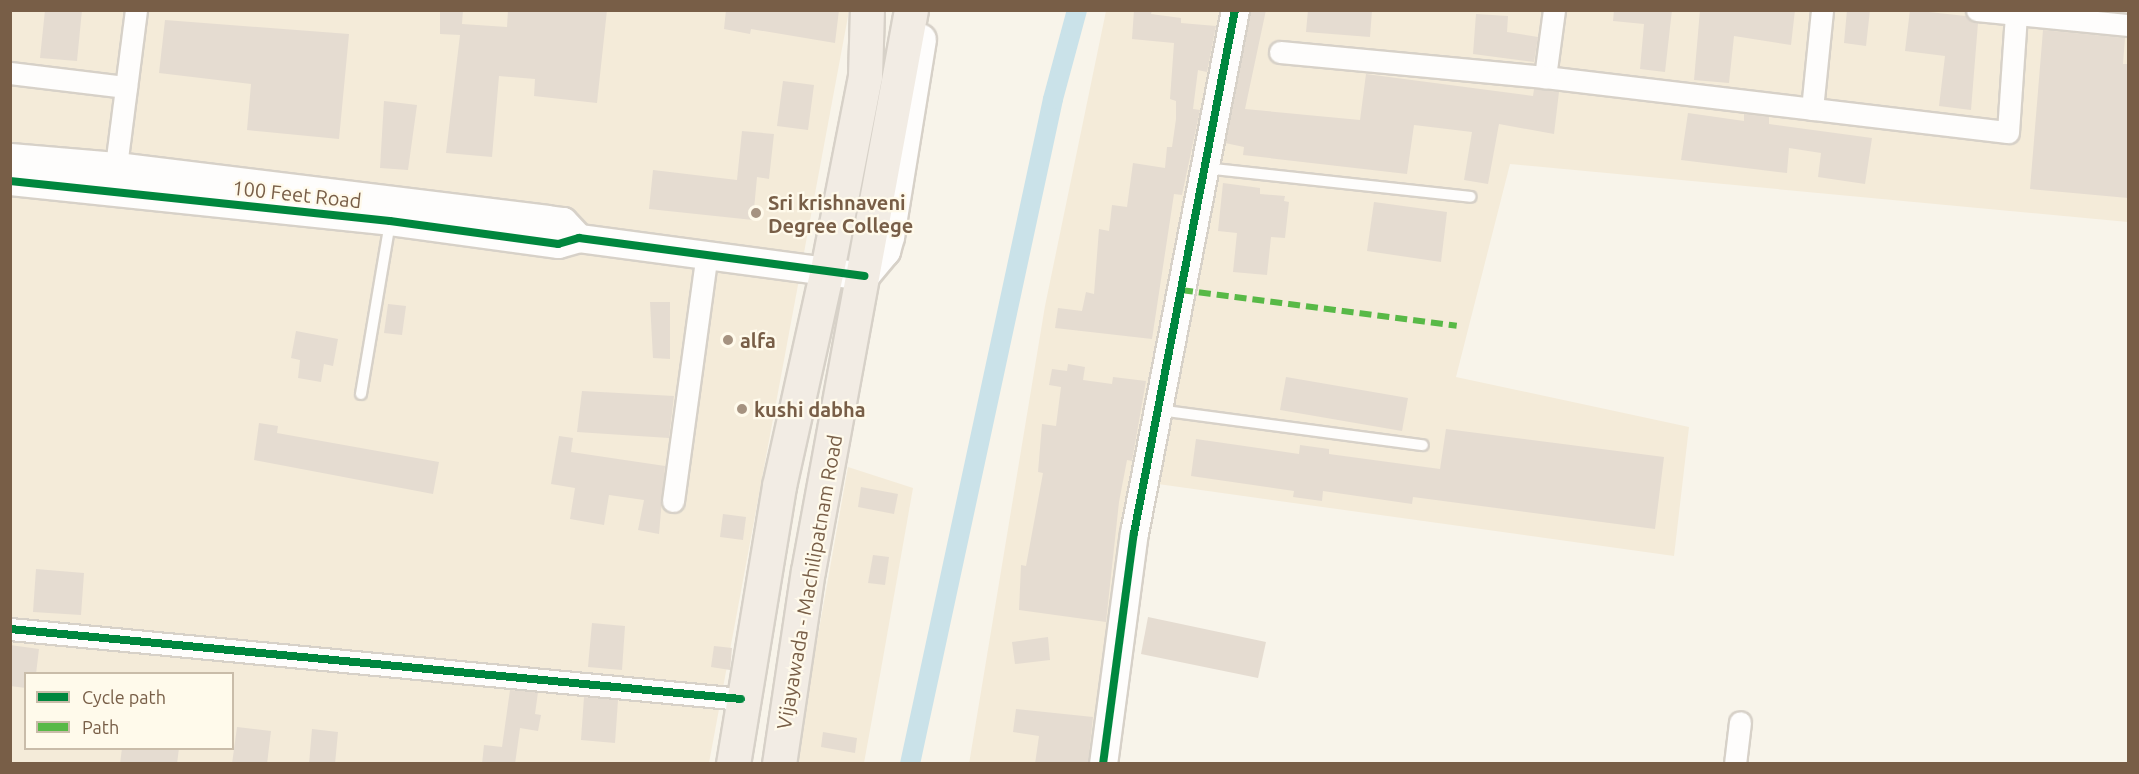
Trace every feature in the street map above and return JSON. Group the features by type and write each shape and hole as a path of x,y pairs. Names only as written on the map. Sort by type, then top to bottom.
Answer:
{"highway":[{"path":"733,764 741,699 786,450 827,270 865,76 867,10"},
{"name":"Vijayawada - Machilipatnam Road","path":"779,764 828,463 911,10"},
{"path":"786,450 828,463"}],"main road":[{"path":"864,276 885,251 889,237 926,10"}],"street":[{"path":"116,166 135,10"},
{"path":"1103,764 1134,532 1235,10"},
{"path":"1545,77 1554,10"},
{"path":"1812,109 1822,10"},
{"path":"1977,10 2016,16 2128,25"},
{"path":"1280,52 1545,77 2008,132 2016,16"},
{"path":"10,73 126,87"},
{"name":"100 Feet Road","path":"10,157 116,166 563,221 579,238 558,244 390,221 10,181"},
{"path":"579,238 707,253 864,276"},
{"path":"673,501 707,253"},
{"path":"10,629 741,699"},
{"path":"1735,764 1740,722"}],"lane":[{"path":"1204,168 1470,197"},
{"path":"361,394 390,221"},
{"path":"1158,410 1423,446"}],"shaded area":[{"path":"10,11 849,11 709,763 11,763"},
{"path":"1106,11 2128,11 2128,222 1510,164 1456,377 1689,427 1674,556 1158,484 1110,763 969,764 1045,306"},
{"path":"848,467 913,488 880,675 864,763 795,764"}],"building":[{"path":"45,10 82,10 77,61 40,58"},
{"path":"440,10 463,10 462,24 507,27 508,10 607,10 597,103 534,96 535,79 499,76 492,157 446,153 460,35 440,34"},
{"path":"726,10 839,10 835,43 751,29 750,34 724,29"},
{"path":"1134,10 1152,10 1151,14 1181,18 1181,23 1216,26 1207,72 1198,70 1193,109 1200,110 1182,195 1174,194 1152,339 1055,328 1058,308 1082,311 1086,292 1094,294 1099,229 1109,231 1112,205 1127,207 1133,163 1165,168 1167,147 1172,147 1176,119 1176,101 1170,99 1174,43 1132,39"},
{"path":"1250,10 1266,10 1245,109 1360,120 1366,74 1533,96 1534,89 1559,92 1554,134 1499,124 1488,184 1464,180 1472,132 1414,125 1407,174 1243,155 1244,147 1225,143"},
{"path":"1308,10 1372,10 1370,37 1306,32"},
{"path":"1614,10 1672,10 1665,72 1640,69 1644,24 1613,21"},
{"path":"1700,10 1795,10 1791,45 1734,36 1729,83 1694,80"},
{"path":"1847,10 1870,10 1866,46 1844,43"},
{"path":"1910,10 1966,16 1978,23 1971,110 1939,106 1945,56 1905,51"},
{"path":"1476,14 1508,16 1507,32 1538,37 1534,62 1473,54"},
{"path":"165,20 349,34 339,139 247,130 251,84 159,73"},
{"path":"2043,30 2125,38 2123,64 2128,64 2128,198 2030,189"},
{"path":"783,81 814,85 808,130 777,126"},
{"path":"384,101 417,105 408,170 380,168"},
{"path":"1688,113 1744,121 1744,114 1769,117 1769,124 1872,138 1865,184 1818,177 1821,153 1789,148 1787,173 1681,160"},
{"path":"742,131 774,134 769,179 757,177 753,220 649,209 653,170 737,180"},
{"path":"1223,183 1260,188 1260,194 1285,196 1284,201 1289,202 1285,238 1271,237 1267,275 1233,272 1237,233 1218,231"},
{"path":"1374,202 1447,212 1441,262 1367,251"},
{"path":"650,302 670,302 670,359 653,358"},
{"path":"388,304 406,306 402,335 384,333"},
{"path":"296,331 338,339 333,366 324,364 321,382 298,378 300,360 291,358"},
{"path":"1068,364 1085,367 1083,380 1112,384 1113,377 1146,381 1132,461 1127,460 1119,502 1106,622 1019,610 1021,565 1026,566 1043,473 1038,472 1042,424 1056,426 1061,387 1049,385 1052,369 1067,371"},
{"path":"1286,377 1408,398 1402,431 1280,410"},
{"path":"582,391 674,396 669,438 577,432"},
{"path":"259,423 278,426 277,433 439,462 433,494 254,460"},
{"path":"1446,429 1664,457 1655,529 1413,497 1412,504 1323,491 1322,501 1293,497 1294,491 1191,476 1196,439 1299,454 1300,445 1329,449 1329,454 1440,469"},
{"path":"559,436 573,438 571,452 665,466 659,534 638,530 644,500 609,495 604,525 570,519 575,488 551,484"},
{"path":"861,487 898,494 894,514 858,507"},
{"path":"723,514 746,517 743,540 720,537"},
{"path":"873,555 889,557 885,585 868,583"},
{"path":"36,569 84,573 81,615 33,612"},
{"path":"1148,617 1266,642 1258,678 1141,654"},
{"path":"592,623 625,626 622,670 588,667"},
{"path":"1048,637 1050,660 1015,664 1012,642"},
{"path":"10,645 39,649 36,672 24,672 24,688 10,686"},
{"path":"714,646 732,648 730,670 711,667"},
{"path":"510,690 538,692 535,714 541,715 538,731 520,728 515,764 482,764 484,745 502,747"},
{"path":"584,697 618,700 615,743 581,740"},
{"path":"1016,709 1093,717 1088,764 1035,764 1039,736 1013,732"},
{"path":"237,727 271,731 267,764 232,764"},
{"path":"312,729 338,732 335,764 309,764"},
{"path":"823,732 857,738 855,753 821,747"},
{"path":"122,750 179,750 177,764 120,764"}],"waterway":[{"path":"910,764 1053,99 1077,10"}],"marked path":[{"path":"1181,290 1457,326"}],"cycle path":[{"path":"1103,764 1134,533 1235,10"},
{"path":"10,181 390,221 558,244 579,238 864,276"},
{"path":"10,629 741,699"}],"place":[{"name":"Sri krishnaveni Degree College","path":"756,213"},
{"name":"alfa","path":"728,340"},
{"name":"kushi dabha","path":"742,409"}]}
